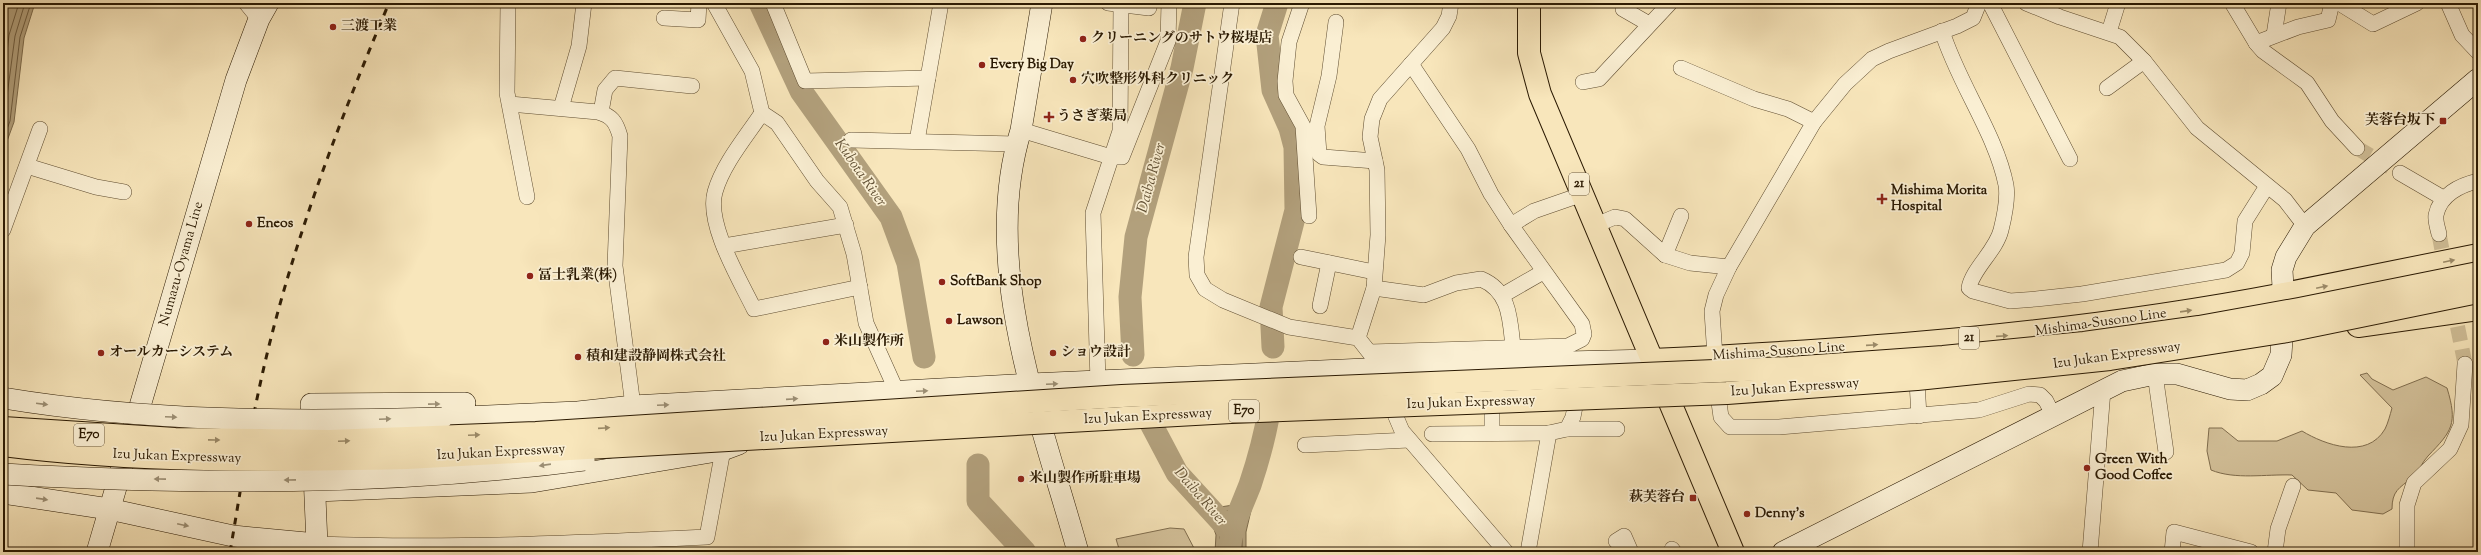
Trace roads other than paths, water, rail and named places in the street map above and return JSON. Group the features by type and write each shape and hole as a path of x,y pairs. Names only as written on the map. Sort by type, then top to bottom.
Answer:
{"main road":[{"name":"21","path":"1529,3 1529,54 1533,74 1733,552"},
{"path":"2284,299 2478,255"},
{"name":"Izu Jukan Expressway","path":"3,428 175,439 330,441 536,433 1122,396 1789,368 1943,358 2199,327 2307,308 2478,273"},
{"name":"Izu Jukan Expressway","path":"3,446 147,457 292,460 406,458 1231,412 1727,393 1917,379 2110,359 2282,332 2478,292"},
{"name":"Mishima-Susono Line","path":"1652,360 1715,357 2016,335 2229,304 2284,299"},
{"path":"2284,299 2410,301 2478,308"},
{"path":"1664,389 1917,382 2111,362 2478,308"},
{"path":"3,418 175,439"},
{"path":"3,461 133,466 238,466 294,465 406,458"}],"street":[{"path":"508,3 507,94 527,197"},
{"path":"561,108 579,46 584,3"},
{"path":"664,18 698,20 699,3"},
{"path":"714,3 752,71 762,113 777,123 817,180 840,207 846,225 860,287 866,323 896,392"},
{"path":"773,3 805,81 928,78"},
{"path":"917,141 941,3"},
{"path":"1042,3 1009,191 1007,237 1016,326 1078,552"},
{"path":"1098,382 1093,212 1120,131 1114,4 1149,8 1150,3"},
{"path":"852,140 917,141 1018,137 1111,157 1122,157 1168,41 1169,3"},
{"path":"1232,3 1196,257 1197,275 1205,289 1223,300 1253,313 1289,327 1358,338 1374,360 1402,431 1506,552"},
{"path":"1302,3 1289,42 1285,81 1286,95 1303,126 1309,216"},
{"path":"1358,338 1374,288 1374,272 1378,235 1375,161 1370,137 1375,105 1443,28 1449,16 1452,3"},
{"path":"1622,3 1623,9 1649,24"},
{"path":"1583,82 1599,79 1670,3"},
{"path":"1715,357 1712,311 1716,295 1729,267 1814,122 1845,84 1872,59 1889,51 1957,26 1973,18 1979,3"},
{"path":"1990,3 2070,159"},
{"path":"2026,3 2060,17 2109,32 2120,37 2144,61 2197,128 2285,200 2305,226"},
{"path":"2109,32 2118,3"},
{"path":"2232,3 2256,43 2263,51 2307,83 2332,121 2357,148"},
{"path":"2274,35 2278,3"},
{"path":"2256,43 2274,35 2328,20 2332,3"},
{"path":"2339,3 2373,24 2417,3"},
{"path":"2448,3 2462,35 2478,52"},
{"name":"Numazu-Oyama Line","path":"97,552 258,8"},
{"path":"1336,22 1329,76 1317,126 1319,154 1323,157 1375,161"},
{"path":"1942,31 1950,57 1998,158 2006,187 2001,232 1989,255 1970,281 1969,288 1973,291 2010,301 2036,300 2089,293 2226,270 2237,263 2242,253 2245,221 2268,186"},
{"path":"2107,88 2144,61"},
{"path":"1411,64 1468,148 1491,194 1511,225 1543,272 1582,324 1584,334 1582,339 1568,346 1513,347 1438,357"},
{"path":"1680,68 1754,99 1788,109 1814,122"},
{"path":"601,112 605,90 615,78 692,86"},
{"path":"1783,552 1903,493 2103,390 2138,376 2178,374 2230,389 2247,390 2261,384 2272,376 2281,355 2284,299 2282,270 2286,257 2305,226 2478,79"},
{"path":"510,104 601,112 610,116 617,124 620,136 615,266 633,406"},
{"path":"762,113 725,169 715,192 714,212 724,246 754,309 860,287"},
{"path":"3,230 40,128"},
{"path":"27,166 96,187 124,192"},
{"path":"2400,173 2444,198"},
{"path":"2439,234 2436,216 2444,198 2458,188 2478,181"},
{"path":"1511,225 1534,211 1583,194"},
{"path":"1665,255 1681,216"},
{"path":"1596,225 1615,217 1625,219 1665,255 1690,263 1729,267"},
{"path":"724,246 846,225"},
{"path":"1301,258 1374,272"},
{"path":"1320,306 1329,263"},
{"path":"1503,295 1543,272"},
{"path":"1374,288 1424,295 1456,283 1481,279 1503,295 1511,324 1513,347"},
{"path":"3,398 100,411 166,416 334,421 578,412 633,406 1031,384 1098,382 1374,360 1438,357 1652,360"},
{"path":"2407,552 2407,505 2414,483 2450,449 2461,425 2465,364"},
{"path":"2155,374 2166,452"},
{"path":"1917,382 1919,416"},
{"path":"1717,388 1721,417 1730,427 1779,427 1979,410 2029,394 2040,395 2046,401 2053,415"},
{"path":"3,474 127,479 268,481 395,478 507,470 769,432 828,426 1040,417 1308,401 1389,400 1492,394 1664,389"},
{"path":"2090,552 2103,390"},
{"path":"1567,429 1573,417 1578,391"},
{"path":"1492,394 1492,432"},
{"path":"317,548 316,491 311,404 540,402 633,406"},
{"path":"1432,434 1549,432 1567,429 1617,429"},
{"path":"316,491 532,482 723,450 769,432"},
{"path":"1528,552 1549,432"},
{"path":"1305,444 1410,440"},
{"path":"3,493 109,509 233,536 317,548 506,547 707,537 723,450"},
{"path":"2275,552 2278,529 2293,486"},
{"path":"2172,552 2174,532 2251,552"},
{"path":"1616,541 1624,536 1631,552"}],"water":[{"path":"3,3 35,3 24,38 14,122 3,152"},
{"path":"1253,502 1246,532 1246,552 1215,552 1216,535 1207,509"}],"waterway":[{"name":"Kubota River","path":"760,3 801,91 891,217 908,263 924,357"},
{"name":"Daiba River","path":"1133,355 1130,297 1136,237 1182,68 1195,3"},
{"name":"Daiba River","path":"1273,347 1271,307 1296,210 1295,147 1290,128 1273,90 1267,35 1277,3"},
{"name":"Daiba River","path":"1229,552 1234,526 1250,485 1269,411"},
{"name":"Daiba River","path":"1148,418 1177,473 1231,532"},
{"name":"Kubota River","path":"978,465 978,501 1025,552"}],"tunnel":[{"path":"2357,148 2400,173"},
{"path":"2439,234 2446,271"},
{"path":"2453,304 2465,364"}],"railway":[{"path":"230,552 258,394 269,344 283,294 314,196 350,98 389,3"}],"place":[{"name":"三渡工業","path":"333,27"},
{"name":"クリーニングのサトウ桜堤店","path":"1083,39"},
{"name":"Every Big Day","path":"982,65"},
{"name":"穴吹整形外科クリニック","path":"1073,80"},
{"name":"うさぎ薬局","path":"1049,117"},
{"name":"芙蓉台坂下","path":"2443,121"},
{"name":"Mishima Morita Hospital","path":"1882,199"},
{"name":"Eneos","path":"249,224"},
{"name":"冨士乳業(株)","path":"530,276"},
{"name":"SoftBank Shop","path":"942,282"},
{"name":"Lawson","path":"949,321"},
{"name":"米山製作所","path":"826,342"},
{"name":"オールカーシステム","path":"101,353"},
{"name":"ショウ設計","path":"1053,353"},
{"name":"積和建設静岡株式会社","path":"578,357"},
{"name":"Green With Good Coffee","path":"2087,468"},
{"name":"米山製作所駐車場","path":"1021,479"},
{"name":"萩芙蓉台","path":"1693,498"},
{"name":"Denny's","path":"1747,514"}]}
